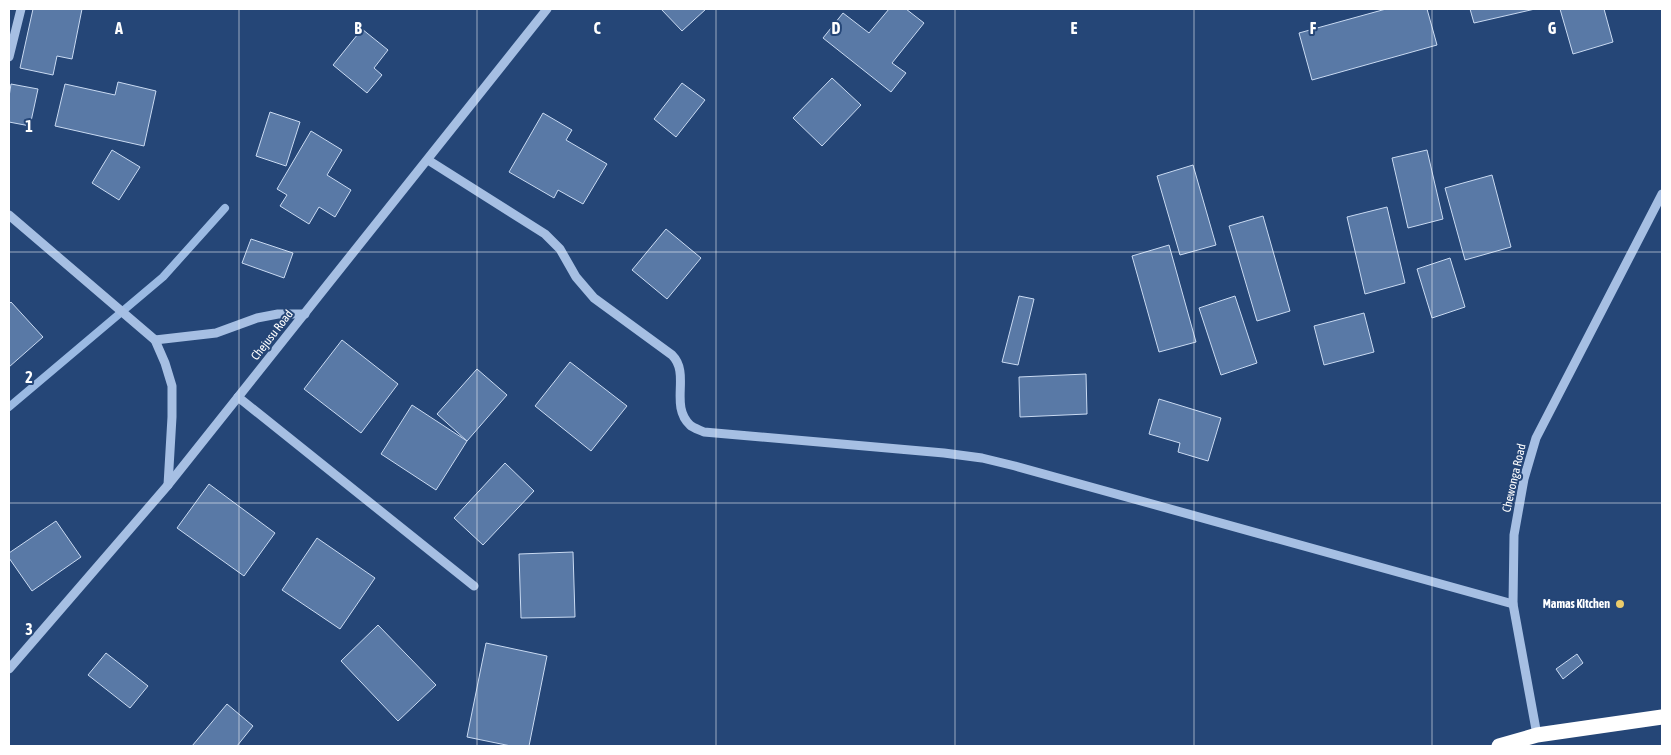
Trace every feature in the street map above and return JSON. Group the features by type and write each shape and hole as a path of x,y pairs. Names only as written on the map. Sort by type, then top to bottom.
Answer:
{"highway":[{"path":"1499,746 1537,735 1662,717"}],"street":[{"path":"9,57 21,9"},
{"name":"Chejusu Road","path":"9,669 168,485 547,9"},
{"path":"428,160 545,234 560,249 576,277 594,298 672,355 680,367 679,404 691,426 704,432 982,458 1513,604"},
{"name":"Chewonga Road","path":"1537,735 1513,604 1514,535 1524,479 1536,438 1662,194"},
{"path":"9,215 155,340 172,386 168,485"},
{"path":"155,340 216,333 257,318 278,314 305,314"},
{"path":"238,397 474,586"}],"building":[{"path":"33,9 82,9 72,59 57,56 53,75 20,68"},
{"path":"661,9 706,9 682,31"},
{"path":"889,9 906,9 924,23 892,63 906,73 891,92 823,38 843,13 869,33"},
{"path":"1386,9 1427,9 1437,45 1312,80 1299,33"},
{"path":"1470,9 1535,9 1474,23"},
{"path":"1560,9 1604,9 1613,42 1573,54"},
{"path":"362,29 388,50 374,68 382,75 367,93 333,65"},
{"path":"832,78 861,105 822,146 793,118"},
{"path":"118,82 156,91 144,146 55,126 65,84 115,95"},
{"path":"682,83 705,100 676,137 654,119"},
{"path":"11,84 38,89 30,126 9,122"},
{"path":"270,112 300,122 286,166 256,156"},
{"path":"543,113 572,130 566,140 607,164 583,204 558,190 554,198 509,172"},
{"path":"311,131 342,150 327,175 351,190 335,217 319,207 309,224 280,206 287,195 277,189"},
{"path":"112,150 140,167 119,200 92,183"},
{"path":"1427,150 1443,219 1408,228 1392,158"},
{"path":"1193,165 1216,245 1180,255 1157,176"},
{"path":"1492,175 1511,247 1465,260 1445,188"},
{"path":"1387,207 1405,283 1365,294 1347,217"},
{"path":"1263,216 1290,311 1257,321 1229,226"},
{"path":"666,229 701,258 667,299 632,270"},
{"path":"251,239 293,253 284,278 242,263"},
{"path":"1169,245 1196,342 1159,352 1132,256"},
{"path":"1450,258 1465,307 1432,318 1417,269"},
{"path":"1019,296 1034,299 1018,365 1002,362"},
{"path":"1235,296 1257,363 1221,375 1199,308"},
{"path":"11,302 43,337 9,367 9,304"},
{"path":"1364,313 1374,352 1324,365 1314,326"},
{"path":"342,340 398,384 361,433 304,389"},
{"path":"570,362 627,406 591,451 535,406"},
{"path":"477,369 507,395 467,441 437,414"},
{"path":"1086,374 1087,414 1020,417 1019,377"},
{"path":"1159,399 1221,418 1208,461 1178,452 1180,443 1149,434"},
{"path":"412,405 467,441 436,490 381,454"},
{"path":"505,463 534,491 483,545 454,518"},
{"path":"209,484 275,533 244,576 177,528"},
{"path":"56,521 81,557 32,591 9,558 9,553"},
{"path":"317,538 375,578 340,629 282,590"},
{"path":"573,552 575,617 521,618 519,554"},
{"path":"378,625 436,685 398,721 341,661"},
{"path":"486,643 547,656 529,746 511,746 467,737"},
{"path":"106,653 148,686 130,708 88,675"},
{"path":"1577,654 1583,663 1563,679 1556,669"},
{"path":"227,704 253,726 237,746 192,746"}],"waterway":[{"path":"9,407 163,277 225,208"}],"place":[{"name":"Mamas Kitchen","path":"1620,604"}]}
